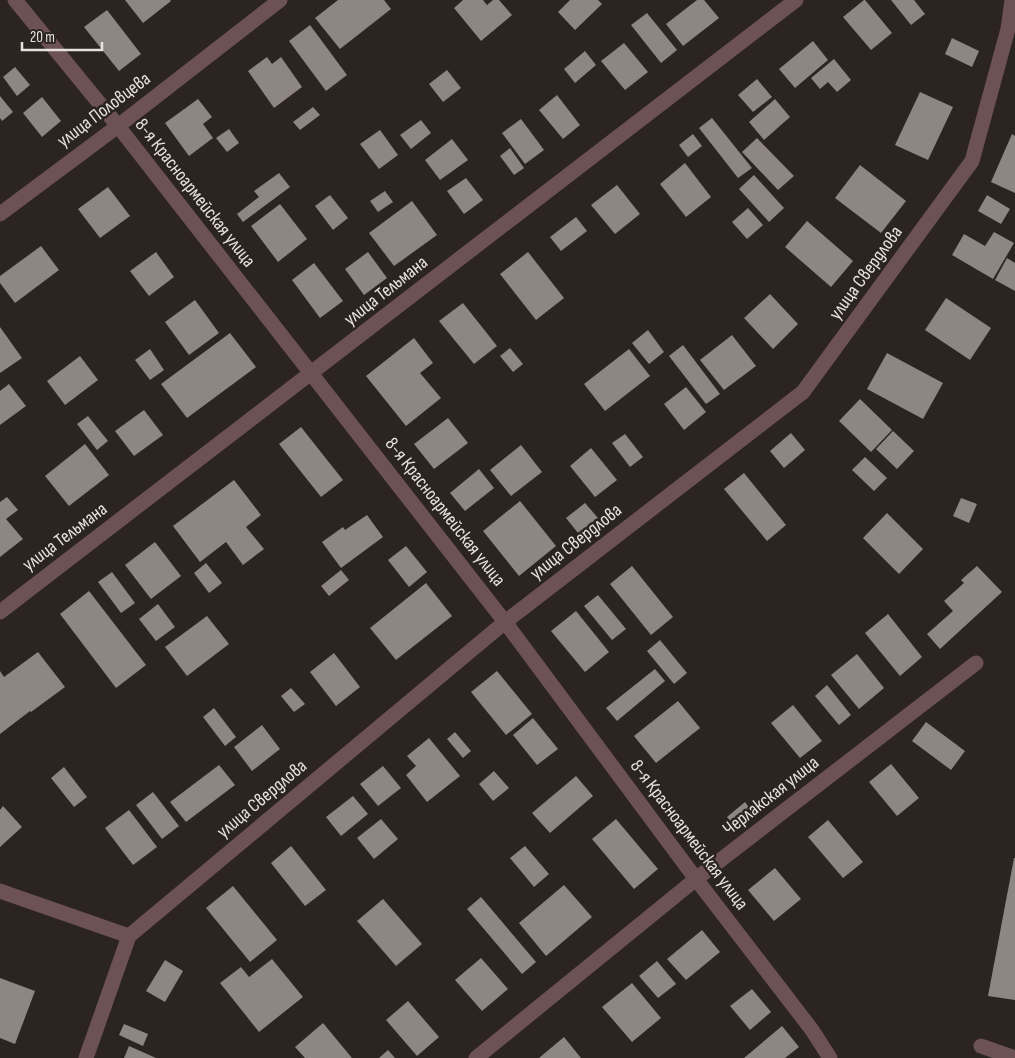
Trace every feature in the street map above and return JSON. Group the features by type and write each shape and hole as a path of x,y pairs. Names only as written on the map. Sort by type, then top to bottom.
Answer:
{"street":[{"name":"8-я Красноармейская улица","path":"15,0 118,126 505,622 696,879 812,1030 830,1058"},
{"name":"улица Половцева","path":"0,214 118,126 280,0"},
{"name":"улица Тельмана","path":"0,612 796,0"},
{"name":"улица Свердлова","path":"129,936 505,622 803,392 972,161 1008,29 1012,0"},
{"name":"Черлакская улица","path":"476,1058 696,879 976,663"},
{"path":"0,891 129,936 86,1058"},
{"path":"981,1046 1014,1058"}],"building":[{"path":"125,0 170,0 171,1 143,23"},
{"path":"338,0 384,0 391,9 340,49 315,18"},
{"path":"463,0 483,0 487,5 493,0 499,0 512,15 481,41 454,8"},
{"path":"570,0 598,0 602,4 575,30 558,12"},
{"path":"697,0 704,0 719,18 683,46 666,24"},
{"path":"864,0 892,33 871,50 843,17"},
{"path":"891,0 914,0 925,14 911,25"},
{"path":"107,10 141,54 119,71 84,27"},
{"path":"647,13 677,50 661,63 631,25"},
{"path":"310,25 347,75 326,91 289,41"},
{"path":"952,38 979,51 972,67 945,54"},
{"path":"813,41 828,60 795,88 779,69"},
{"path":"624,43 648,72 625,90 601,61"},
{"path":"585,51 596,65 575,83 564,69"},
{"path":"267,57 272,64 281,57 302,87 274,108 248,71"},
{"path":"834,59 851,80 837,92 828,82 820,89 811,78"},
{"path":"15,67 30,85 17,96 3,77"},
{"path":"447,70 461,88 443,102 429,84"},
{"path":"757,79 772,97 753,112 738,95"},
{"path":"920,92 953,107 928,160 895,145"},
{"path":"557,95 580,125 563,139 539,110"},
{"path":"0,96 13,112 2,121 0,118"},
{"path":"42,97 61,121 42,137 23,113"},
{"path":"198,99 212,117 203,124 213,138 189,156 165,123"},
{"path":"775,99 790,117 764,140 749,122"},
{"path":"313,107 320,115 300,130 293,122"},
{"path":"712,118 752,168 738,178 699,128"},
{"path":"521,119 544,150 525,164 502,133"},
{"path":"421,120 431,133 411,149 400,135"},
{"path":"229,129 239,143 227,152 216,138"},
{"path":"380,130 398,155 379,169 360,144"},
{"path":"693,134 702,146 688,157 679,145"},
{"path":"1012,134 1015,136 1015,193 991,182"},
{"path":"757,138 794,176 778,190 742,152"},
{"path":"452,139 468,160 440,180 425,160"},
{"path":"510,148 524,168 514,175 500,156"},
{"path":"685,163 711,197 686,217 660,184"},
{"path":"860,165 906,201 881,233 835,198"},
{"path":"279,173 290,187 243,222 237,214 259,197 254,191"},
{"path":"754,175 784,208 769,222 739,189"},
{"path":"466,178 483,200 464,214 447,191"},
{"path":"617,185 640,214 615,234 591,205"},
{"path":"108,187 130,216 100,238 78,209"},
{"path":"385,191 393,202 378,212 370,201"},
{"path":"330,195 348,218 333,230 315,206"},
{"path":"987,195 1010,209 1001,224 978,211"},
{"path":"412,201 437,235 394,266 369,233"},
{"path":"280,204 307,239 278,262 251,226"},
{"path":"748,208 763,225 747,239 732,222"},
{"path":"576,217 587,231 561,251 550,237"},
{"path":"807,221 853,261 831,287 785,247"},
{"path":"994,232 1014,243 993,279 952,255 964,234 985,246"},
{"path":"41,246 59,270 15,303 0,283 0,276"},
{"path":"156,252 174,277 149,296 130,271"},
{"path":"368,252 387,278 364,295 345,269"},
{"path":"528,252 564,298 536,320 500,274"},
{"path":"1007,258 1015,263 1015,291 995,280"},
{"path":"314,263 343,301 320,318 292,280"},
{"path":"770,294 798,324 773,349 744,318"},
{"path":"946,298 991,328 970,360 925,330"},
{"path":"195,300 219,333 189,355 165,322"},
{"path":"463,303 497,346 474,364 439,321"},
{"path":"0,327 22,358 0,373"},
{"path":"648,330 664,352 649,364 632,343"},
{"path":"230,333 256,367 187,418 161,384"},
{"path":"732,335 756,366 724,390 700,360"},
{"path":"414,338 433,363 420,373 441,398 406,426 366,376"},
{"path":"683,345 720,394 706,404 669,356"},
{"path":"510,348 523,364 513,372 500,356"},
{"path":"150,349 164,370 150,380 135,360"},
{"path":"629,349 650,376 605,411 584,384"},
{"path":"887,353 943,383 923,419 867,389"},
{"path":"80,356 98,380 65,405 47,381"},
{"path":"9,384 26,406 0,425 0,391"},
{"path":"686,387 706,412 684,430 664,404"},
{"path":"860,399 892,430 871,452 839,421"},
{"path":"144,410 163,435 134,456 115,431"},
{"path":"88,416 108,441 97,450 77,424"},
{"path":"448,418 468,443 434,469 414,444"},
{"path":"301,427 343,480 321,497 279,444"},
{"path":"893,431 914,451 897,469 876,449"},
{"path":"791,433 805,450 784,468 770,451"},
{"path":"625,434 643,457 630,467 612,443"},
{"path":"85,444 109,475 69,506 45,476"},
{"path":"521,445 542,472 511,496 490,470"},
{"path":"591,448 617,480 595,497 570,466"},
{"path":"865,457 887,478 874,491 852,470"},
{"path":"479,469 494,488 465,511 450,493"},
{"path":"744,473 786,525 767,541 724,489"},
{"path":"234,480 261,515 246,527 264,549 243,565 226,542 200,562 173,526"},
{"path":"7,497 18,510 6,519 23,539 0,557 0,502"},
{"path":"961,498 977,504 969,523 953,516"},
{"path":"520,501 556,546 519,576 483,531"},
{"path":"585,503 598,518 578,533 566,518"},
{"path":"887,513 923,549 899,574 863,538"},
{"path":"367,515 383,537 341,568 322,542 343,527 345,530"},
{"path":"155,542 181,576 151,599 125,565"},
{"path":"406,546 427,572 409,587 388,560"},
{"path":"206,563 222,583 209,593 194,573"},
{"path":"632,566 673,617 651,635 610,584"},
{"path":"977,566 1002,592 940,649 927,634 953,611 944,601 964,583 961,580"},
{"path":"341,570 349,580 329,596 321,586"},
{"path":"112,572 135,603 121,613 98,582"},
{"path":"426,583 452,616 396,660 370,628"},
{"path":"89,591 146,665 116,688 60,614"},
{"path":"598,595 626,629 612,640 584,606"},
{"path":"158,604 175,627 156,641 139,619"},
{"path":"576,611 609,652 585,672 551,631"},
{"path":"888,614 922,657 900,676 865,633"},
{"path":"207,616 229,644 187,676 165,647"},
{"path":"660,640 687,673 674,684 647,651"},
{"path":"38,652 65,687 0,734 0,671 4,677"},
{"path":"334,653 360,687 336,706 310,672"},
{"path":"857,654 884,688 859,709 831,675"},
{"path":"655,669 665,681 617,721 606,708"},
{"path":"497,671 532,714 506,735 471,692"},
{"path":"827,685 851,715 839,725 815,696"},
{"path":"291,688 305,704 294,712 281,696"},
{"path":"678,701 700,728 656,763 634,736"},
{"path":"793,705 822,741 800,758 771,723"},
{"path":"214,708 236,737 225,746 203,717"},
{"path":"533,718 558,749 537,765 513,735"},
{"path":"926,722 965,751 951,770 912,741"},
{"path":"262,725 280,749 252,771 234,747"},
{"path":"455,732 471,751 463,758 447,739"},
{"path":"429,738 460,776 427,802 406,775 416,766 407,756"},
{"path":"891,764 919,798 897,816 869,782"},
{"path":"219,765 235,785 186,822 170,802"},
{"path":"383,766 401,788 378,806 360,784"},
{"path":"64,767 87,797 74,807 51,778"},
{"path":"494,771 509,788 493,801 479,784"},
{"path":"576,776 593,796 550,833 532,813"},
{"path":"153,792 179,826 162,839 136,805"},
{"path":"353,796 368,814 341,836 326,817"},
{"path":"745,802 754,814 736,829 727,817"},
{"path":"3,806 22,827 0,847 0,810"},
{"path":"129,810 157,847 133,865 105,828"},
{"path":"381,819 398,839 374,859 357,838"},
{"path":"616,819 658,869 634,889 592,839"},
{"path":"828,820 863,862 843,878 808,837"},
{"path":"291,846 326,890 305,906 271,863"},
{"path":"525,846 549,874 534,887 510,858"},
{"path":"1015,858 1015,1000 988,996"},
{"path":"775,868 801,899 774,921 748,890"},
{"path":"564,885 592,917 546,956 519,923"},
{"path":"233,886 277,940 250,962 206,908"},
{"path":"481,897 536,962 522,974 467,909"},
{"path":"383,899 422,944 396,966 357,921"},
{"path":"702,930 720,952 686,980 667,959"},
{"path":"481,958 508,989 482,1011 455,980"},
{"path":"272,959 303,997 259,1032 220,983 241,967 249,977"},
{"path":"165,960 183,971 165,1002 146,991"},
{"path":"657,961 676,984 658,998 639,976"},
{"path":"0,978 35,991 15,1044 0,1038"},
{"path":"632,983 661,1018 632,1042 602,1007"},
{"path":"752,989 771,1012 750,1030 730,1006"},
{"path":"408,1001 439,1037 417,1056 386,1020"},
{"path":"323,1023 352,1058 305,1058 295,1047"},
{"path":"124,1024 148,1034 143,1046 119,1035"},
{"path":"782,1026 799,1047 785,1058 744,1058"},
{"path":"564,1037 581,1058 539,1058"},
{"path":"129,1046 156,1058 124,1058"},
{"path":"388,1050 395,1058 379,1058"}]}
